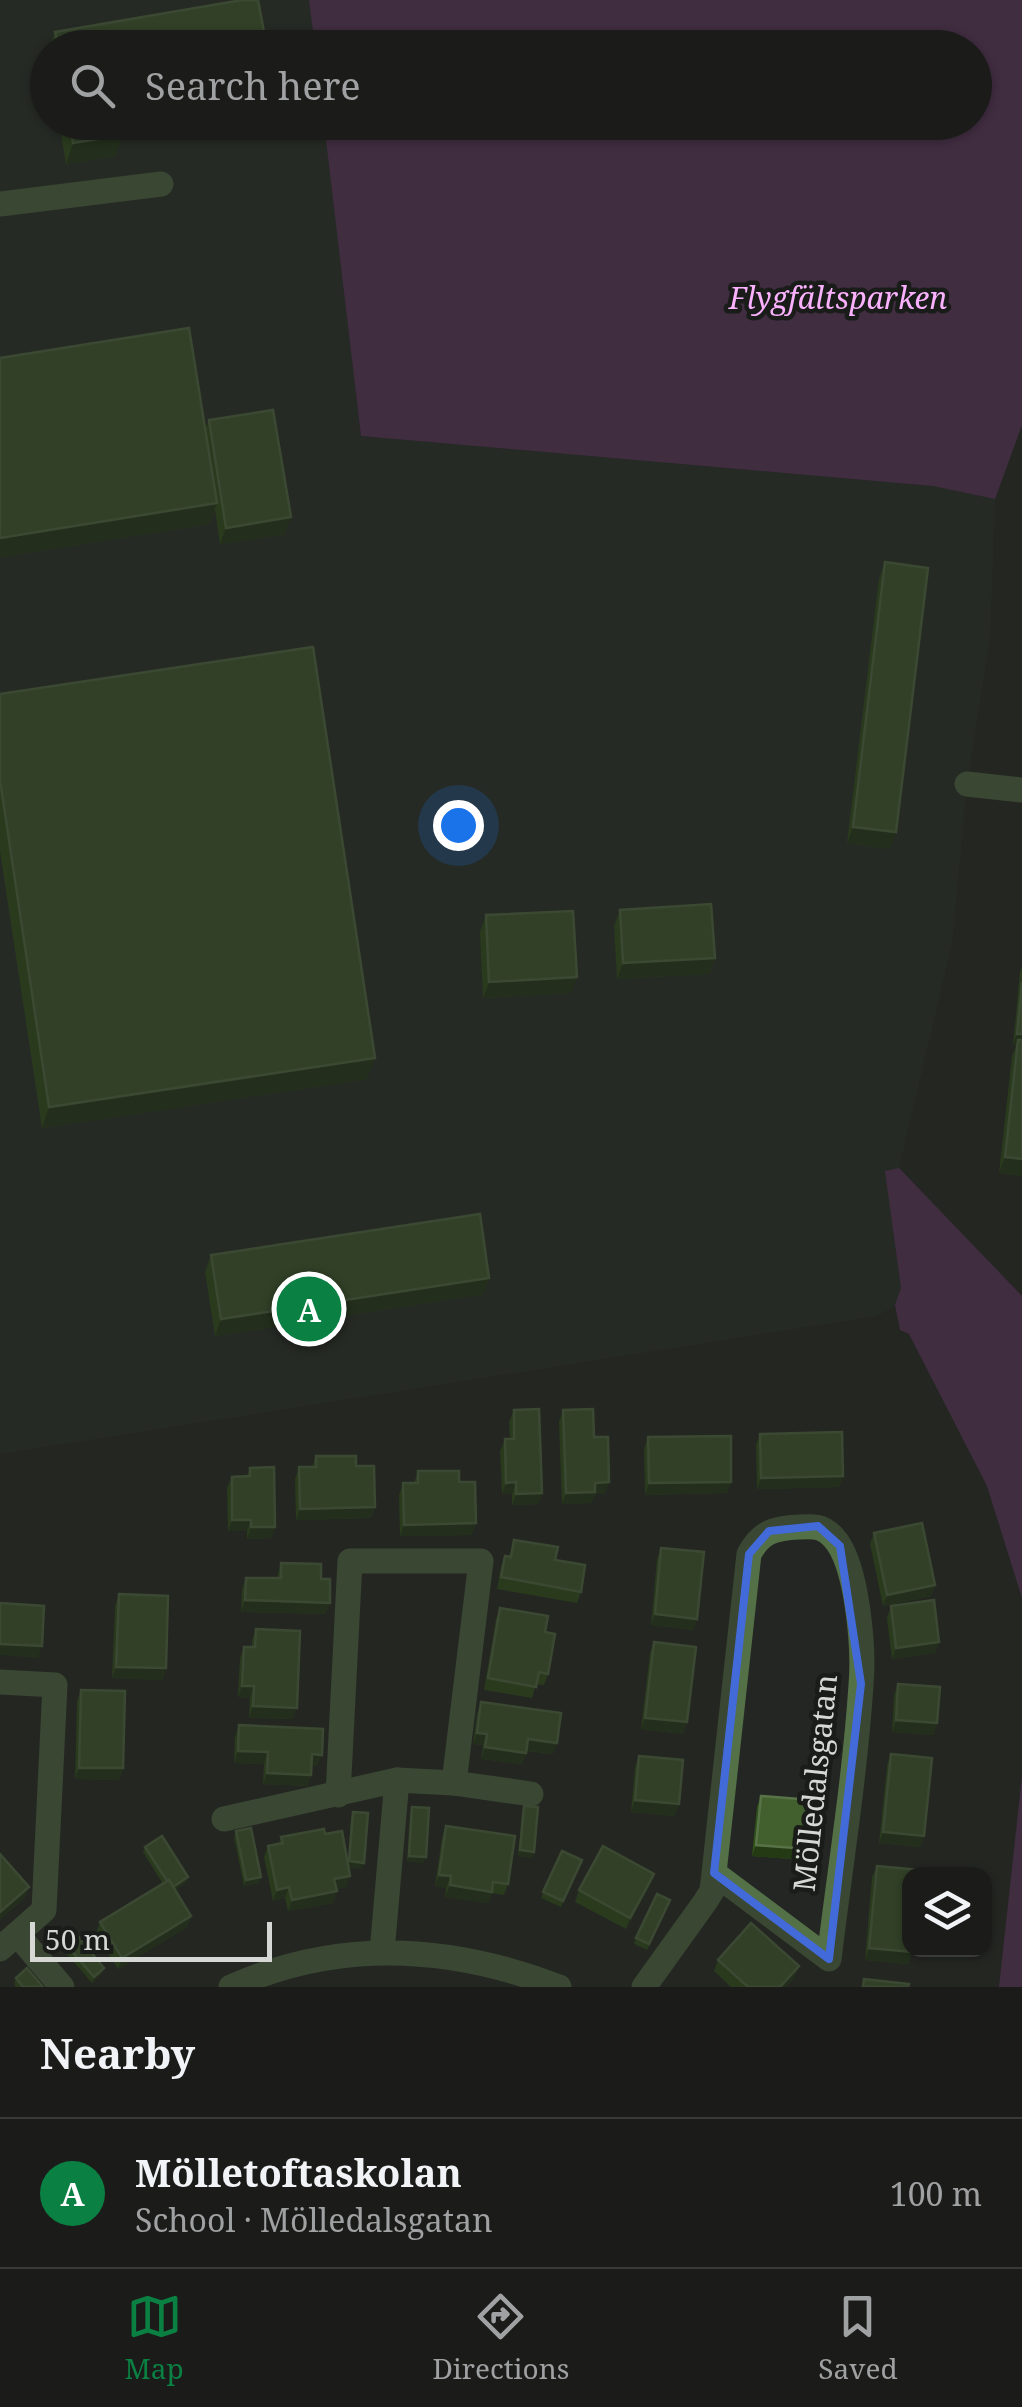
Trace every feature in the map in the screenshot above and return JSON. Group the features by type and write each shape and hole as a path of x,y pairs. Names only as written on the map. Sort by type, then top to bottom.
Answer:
{"street":[{"path":"0,204 161,184"},
{"path":"968,784 1022,790"},
{"name":"Mölledalsgatan","path":"644,1987 712,1890 749,1554 756,1540 769,1531 818,1526 840,1546 850,1570 862,1664 829,1959 714,1873"},
{"path":"338,1795 350,1560 481,1561 454,1784"},
{"path":"0,1682 55,1685 44,1910 9,1942 62,1987"},
{"path":"382,1952 397,1780"},
{"path":"224,1819 397,1780 531,1794"},
{"path":"231,1987 294,1964 382,1952 506,1966 559,1987"}],"highlighted area":[{"path":"818,1526 840,1546 861,1684 829,1959 714,1873 749,1554 769,1531"}],"shaded area":[{"path":"0,0 309,0 313,30 30,30 30,140 326,140 361,436 933,486 995,499 990,637 967,784 952,944 899,1168 886,1171 901,1289 895,1305 876,1316 0,1454"}],"green space":[{"name":"Flygfältsparken","path":"309,0 1022,0 1022,425 995,499 933,486 361,436 326,140 992,140 992,30 313,30"},
{"path":"899,1168 1022,1296 1022,1598 987,1486 909,1334 900,1330 895,1305 901,1288 885,1171"},
{"path":"1022,1776 1022,1987 999,1987"}],"building":[{"path":"258,0 264,30 67,30"},
{"path":"189,328 217,503 0,538 0,358"},
{"path":"273,410 291,517 226,528 209,420"},
{"path":"885,562 928,568 896,832 853,827"},
{"path":"313,647 375,1058 49,1107 0,780 0,694"},
{"path":"711,904 715,958 623,963 620,910"},
{"path":"573,911 577,977 489,982 486,915"},
{"path":"1022,982 1022,1034 1017,1034"},
{"path":"1018,1040 1022,1040 1022,1159 1005,1157"},
{"path":"480,1214 489,1278 221,1319 211,1255"},
{"path":"539,1409 542,1493 516,1494 516,1482 506,1483 505,1439 514,1439 514,1410"},
{"path":"593,1409 594,1437 608,1437 609,1482 595,1483 595,1492 566,1493 563,1410"},
{"path":"842,1432 843,1476 761,1478 760,1434"},
{"path":"731,1436 731,1482 649,1483 648,1437"},
{"path":"316,1456 356,1456 356,1466 374,1466 375,1507 300,1509 299,1467 316,1467"},
{"path":"274,1467 275,1527 251,1527 251,1520 232,1520 232,1477 250,1476 250,1468"},
{"path":"418,1471 459,1471 459,1482 475,1482 476,1523 404,1525 403,1483 418,1483"},
{"path":"922,1523 935,1585 887,1595 874,1533"},
{"path":"514,1540 558,1547 555,1560 585,1565 581,1592 501,1577 505,1556 511,1557"},
{"path":"661,1548 704,1552 697,1619 655,1614"},
{"path":"281,1563 321,1564 321,1579 330,1579 330,1603 245,1600 246,1578 281,1578"},
{"path":"119,1594 168,1596 166,1668 116,1667"},
{"path":"934,1600 939,1642 896,1648 891,1606"},
{"path":"0,1603 44,1606 42,1646 0,1644"},
{"path":"500,1608 548,1616 545,1632 555,1634 548,1674 539,1672 536,1687 488,1678"},
{"path":"256,1629 300,1631 297,1708 253,1706 254,1686 242,1686 244,1647 255,1647"},
{"path":"654,1642 696,1647 687,1722 645,1718"},
{"path":"898,1684 940,1687 937,1723 896,1720"},
{"path":"81,1690 125,1691 123,1768 79,1768"},
{"path":"481,1702 561,1713 557,1743 528,1739 526,1753 485,1747 487,1734 477,1733"},
{"path":"239,1725 323,1729 322,1755 312,1754 311,1775 267,1773 268,1752 238,1751"},
{"path":"891,1754 932,1758 924,1836 883,1832"},
{"path":"639,1756 683,1760 679,1804 635,1800"},
{"path":"761,1796 811,1800 807,1849 756,1845"},
{"path":"524,1806 538,1807 534,1852 520,1850"},
{"path":"412,1807 429,1808 426,1857 409,1856"},
{"path":"353,1812 368,1813 364,1863 349,1861"},
{"path":"446,1826 515,1836 508,1884 493,1882 492,1892 450,1885 451,1876 439,1875"},
{"path":"251,1828 261,1877 246,1880 236,1831"},
{"path":"324,1829 325,1834 342,1831 350,1876 334,1879 337,1891 292,1900 289,1887 277,1890 268,1846 283,1843 281,1837"},
{"path":"162,1836 188,1877 173,1887 145,1847"},
{"path":"603,1846 654,1874 630,1918 579,1890"},
{"path":"562,1851 582,1860 563,1901 543,1892"},
{"path":"0,1854 29,1887 0,1912"},
{"path":"877,1866 902,1868 902,1951 869,1948"},
{"path":"169,1880 191,1916 122,1958 100,1922"},
{"path":"657,1894 670,1900 649,1944 636,1938"},
{"path":"751,1923 799,1966 780,1987 748,1987 718,1960"},
{"path":"73,1930 104,1968 94,1977 62,1940"},
{"path":"27,1968 43,1987 23,1987 16,1978"},
{"path":"864,1979 909,1984 863,1987"}],"place":[{"name":"Mölletoftaskolan","path":"309,1309"}]}
